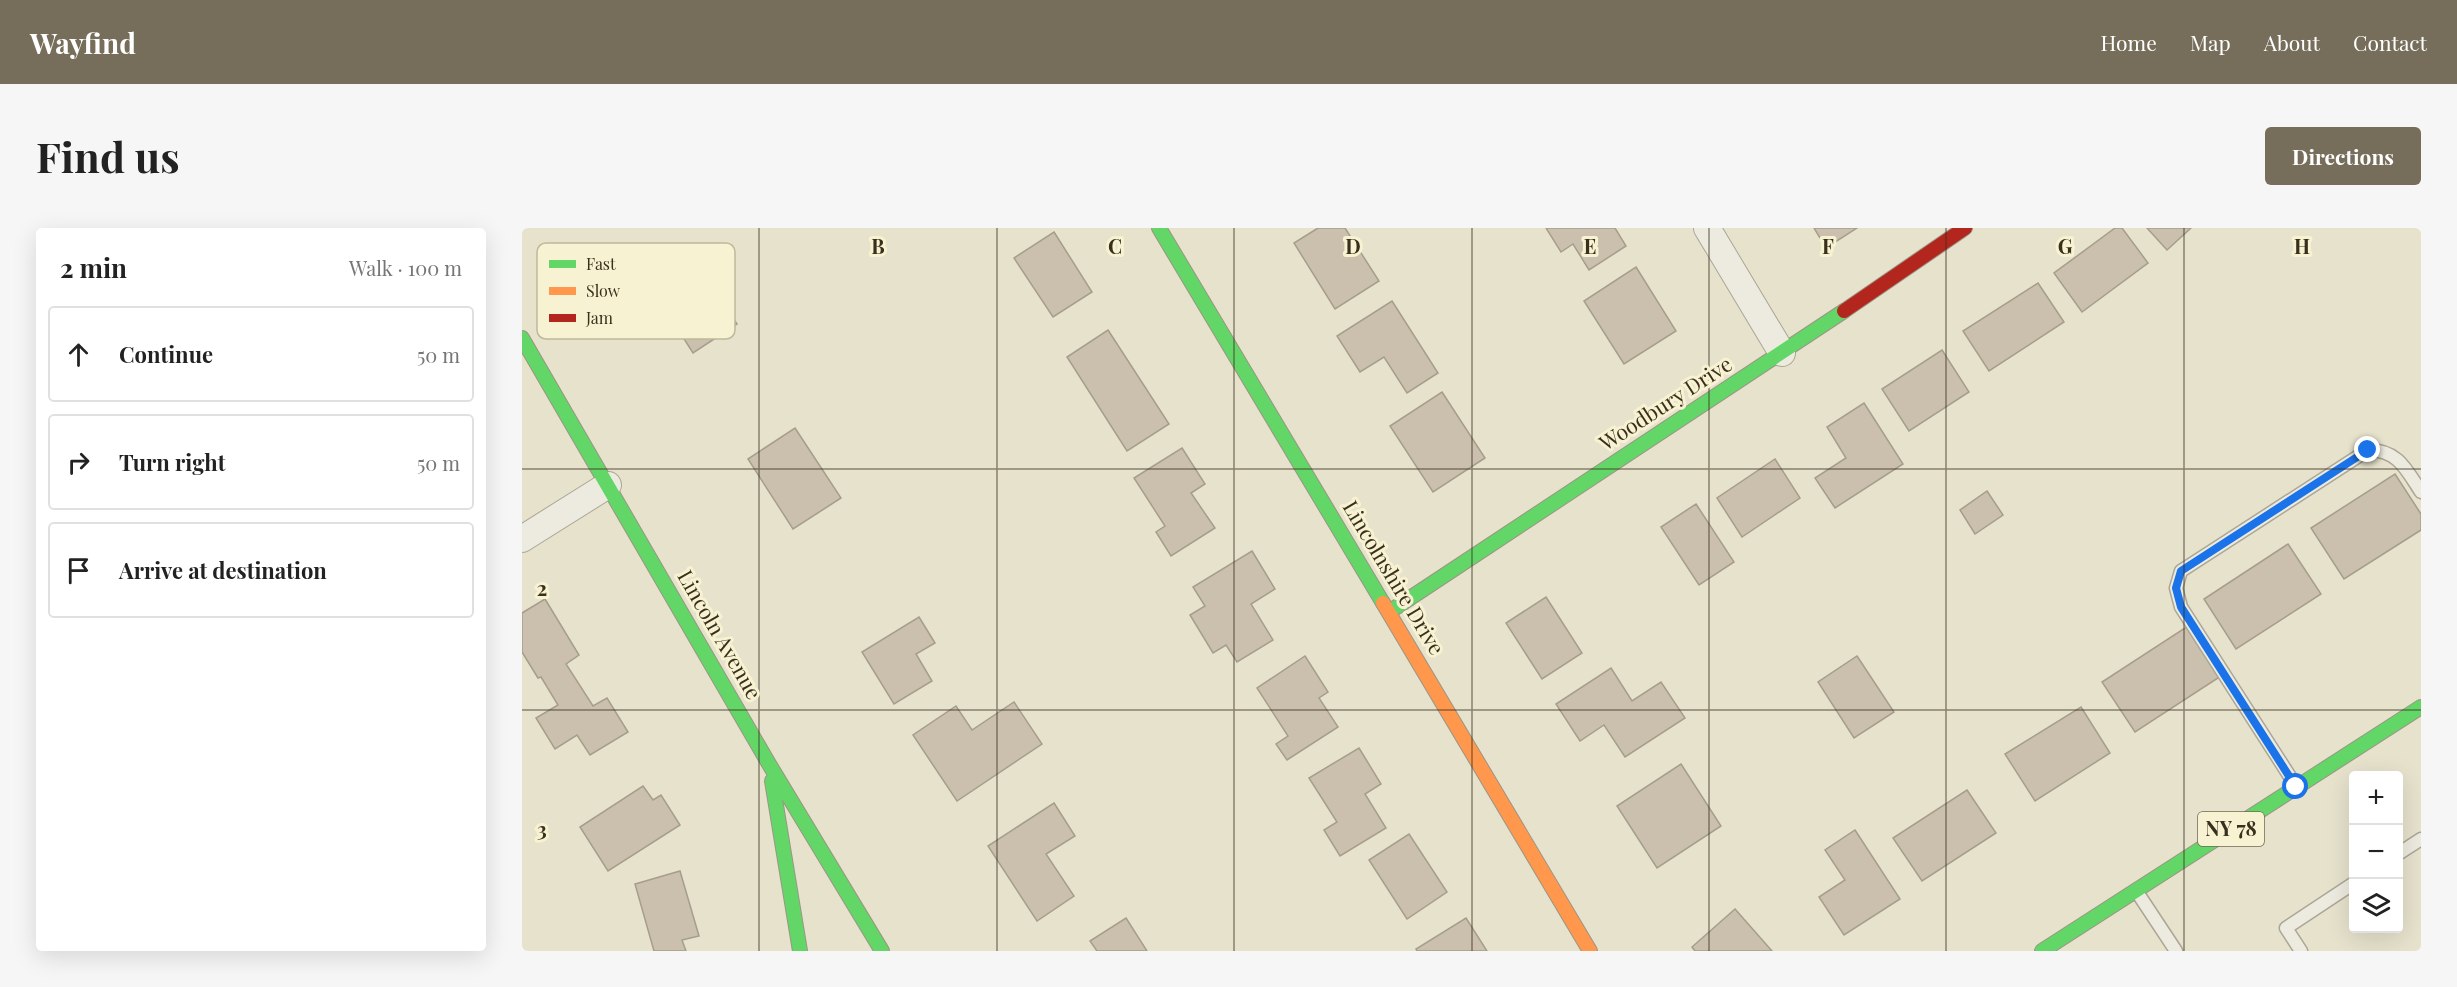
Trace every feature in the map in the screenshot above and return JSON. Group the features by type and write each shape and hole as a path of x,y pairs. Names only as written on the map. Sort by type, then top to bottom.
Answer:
{"main road":[{"name":"Lincolnshire Drive","path":"1159,228 1590,951"},
{"name":"Woodbury Drive","path":"1389,612 1782,353 1965,228"},
{"name":"Lincoln Avenue","path":"522,338 769,764 882,951"},
{"name":"NY 78","path":"2050,949 2136,890 2421,706"},
{"path":"769,764 800,951"}],"street":[{"path":"1707,228 1782,353"},
{"path":"522,538 608,485"}],"lane":[{"path":"2296,787 2181,607 2176,588 2181,571 2368,450 2384,450 2404,466 2421,492"},
{"path":"2403,851 2421,839"},
{"path":"2301,951 2286,928 2349,886"},
{"path":"2136,890 2176,951"}],"building":[{"path":"1318,228 1345,228 1379,281 1335,309 1294,243"},
{"path":"1546,228 1615,228 1626,246 1589,270 1573,244 1561,252"},
{"path":"1814,228 1857,228 1826,248"},
{"path":"2115,228 2122,228 2148,263 2082,312 2054,273"},
{"path":"2147,228 2191,228 2167,250"},
{"path":"1054,232 1092,292 1053,317 1014,258"},
{"path":"1636,267 1676,331 1624,364 1584,301"},
{"path":"2038,283 2064,322 1989,371 1963,331"},
{"path":"1392,301 1438,373 1407,393 1384,357 1360,372 1337,336"},
{"path":"1108,330 1169,424 1127,451 1067,357"},
{"path":"684,339 714,339 693,353"},
{"path":"1942,350 1969,392 1909,431 1882,389"},
{"path":"1442,392 1485,458 1433,492 1390,426"},
{"path":"1864,403 1903,464 1835,508 1815,478 1846,458 1827,427"},
{"path":"795,428 841,498 793,529 748,459"},
{"path":"1182,448 1205,484 1191,493 1215,528 1171,556 1156,532 1165,526 1134,478"},
{"path":"1775,459 1800,498 1742,537 1717,498"},
{"path":"2395,474 2421,514 2421,530 2344,579 2311,528"},
{"path":"1987,491 2003,515 1975,534 1960,510"},
{"path":"1696,504 1734,562 1699,585 1661,527"},
{"path":"2288,544 2321,594 2236,649 2204,599"},
{"path":"1252,551 1275,589 1251,604 1273,640 1237,662 1226,645 1213,653 1190,615 1205,606 1193,587"},
{"path":"1546,597 1582,653 1542,679 1506,623"},
{"path":"545,599 579,655 566,664 593,706 607,698 628,732 590,755 577,735 555,749 536,718 558,705 522,652 522,613"},
{"path":"919,617 935,643 916,654 932,681 894,704 862,652"},
{"path":"2188,626 2221,676 2135,732 2102,682"},
{"path":"1305,656 1328,692 1319,698 1338,727 1287,760 1276,744 1288,736 1257,688"},
{"path":"1857,656 1894,712 1854,738 1818,682"},
{"path":"1611,668 1632,701 1661,682 1685,718 1625,757 1604,725 1580,741 1556,704"},
{"path":"1014,702 1042,744 957,801 913,735 956,706 972,730"},
{"path":"2081,707 2110,753 2035,801 2005,754"},
{"path":"1359,748 1381,784 1365,794 1386,828 1340,856 1324,830 1337,822 1309,778"},
{"path":"1681,764 1721,826 1657,868 1617,806"},
{"path":"643,786 653,800 661,795 680,825 608,871 580,827"},
{"path":"1967,790 1996,833 1922,881 1893,838"},
{"path":"1054,803 1075,836 1046,854 1074,896 1037,921 988,846"},
{"path":"1855,830 1900,899 1844,935 1819,897 1845,880 1825,850"},
{"path":"1409,834 1447,892 1407,919 1369,860"},
{"path":"680,871 699,936 682,940 686,951 654,951 635,884"},
{"path":"1735,909 1772,951 1695,951 1692,947"},
{"path":"1126,918 1147,951 1097,951 1090,941"},
{"path":"1466,918 1487,951 1417,951 1416,949"}],"traffic: fast":[{"path":"1159,228 1383,603"},
{"path":"1389,612 1844,311"},
{"path":"522,338 769,764 882,951"},
{"path":"2042,951 2421,707"},
{"path":"772,781 800,951"}],"traffic: slow":[{"path":"1383,603 1590,951"}],"traffic: jam":[{"path":"1844,311 1965,228"}],"route":[{"path":"2296,787 2181,607 2176,588 2181,571 2368,450"}]}
